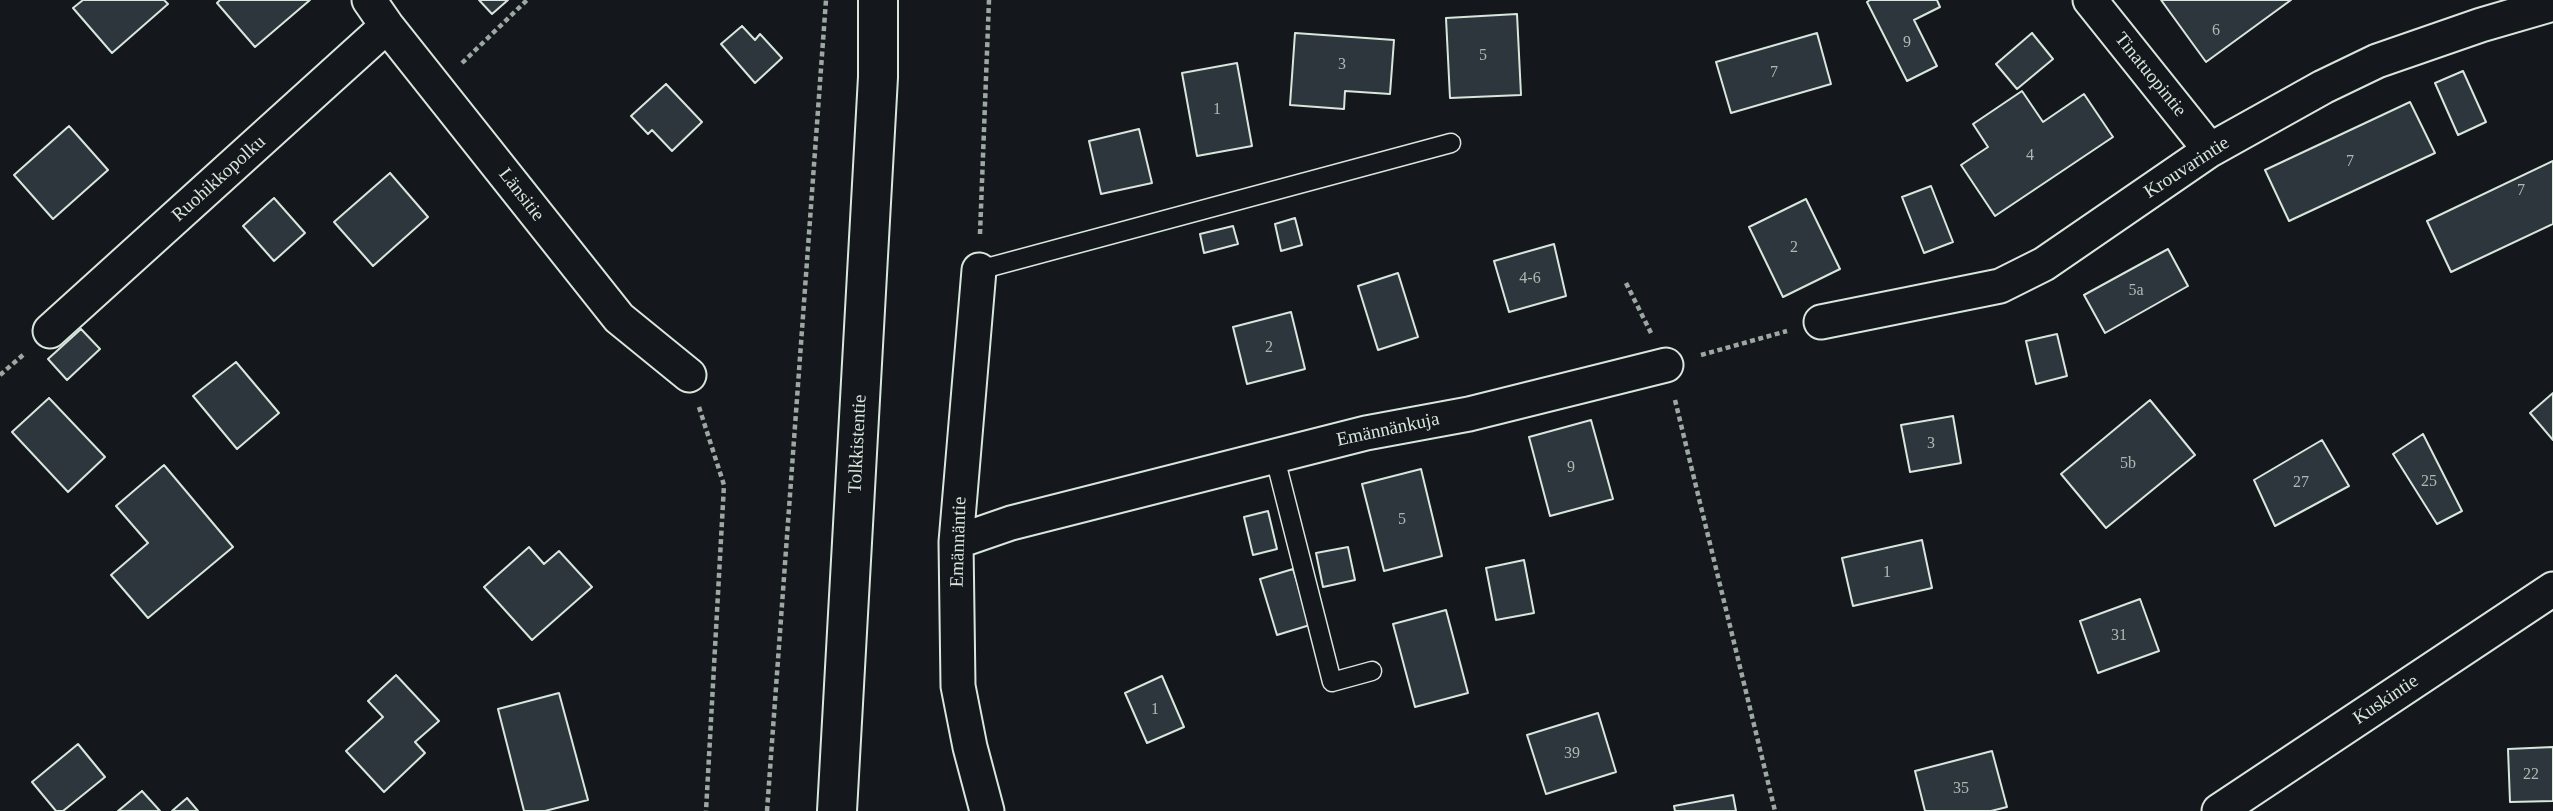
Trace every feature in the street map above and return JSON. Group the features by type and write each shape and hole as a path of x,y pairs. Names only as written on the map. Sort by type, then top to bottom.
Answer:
{"street":[{"name":"Tolkkistentie","path":"837,811 878,77 878,0"},
{"name":"Tolkkistentie","path":"878,77 893,0"},
{"name":"Tinatuopintie","path":"2090,0 2210,150"},
{"name":"Krouvarintie","path":"1821,322 2000,286 2044,264 2210,150 2323,87 2377,61 2481,25 2553,4"},
{"name":"Länsitie","path":"378,13 619,318 689,375"},
{"name":"Ruohikkopolku","path":"50,331 378,13"},
{"name":"Emännäntie","path":"979,270 956,542 958,685 970,747 987,811"},
{"name":"Emännänkuja","path":"956,542 1011,523 1366,433 1469,414 1666,365"},
{"name":"Kuskintie","path":"2220,811 2553,589"}],"lane":[{"path":"979,270 1451,144"},
{"path":"1275,458 1332,682 1373,671"}],"path":[{"path":"436,88 527,0"},
{"path":"767,811 826,0"},
{"path":"979,270 989,0"},
{"path":"1626,283 1666,365 1775,811"},
{"path":"1666,365 1821,322"},
{"path":"689,375 724,485 706,811"}],"building":[{"path":"83,0 164,0 168,4 112,53 73,8"},
{"path":"220,0 310,0 255,47 217,3"},
{"path":"479,0 508,0 492,14"},
{"path":"1937,0 1940,7 1914,20 1937,66 1907,81 1867,2"},
{"path":"2161,0 2291,0 2206,62"},
{"path":"1517,14 1521,95 1450,98 1446,18"},
{"path":"742,26 755,40 760,34 782,58 755,83 721,44"},
{"path":"1295,33 1394,40 1390,94 1345,91 1344,109 1290,105"},
{"path":"1817,33 1831,84 1731,113 1716,62"},
{"path":"2032,33 2053,59 2017,89 1996,64"},
{"path":"1237,63 1252,146 1197,156 1182,73"},
{"path":"2463,71 2486,122 2458,135 2435,83"},
{"path":"666,84 702,122 672,151 652,130 648,134 631,116"},
{"path":"2022,91 2043,122 2084,94 2113,137 1995,216 1961,165 1988,147 1973,124"},
{"path":"2410,102 2435,153 2289,221 2265,170"},
{"path":"69,126 108,170 53,219 14,175"},
{"path":"1139,129 1152,183 1101,194 1089,141"},
{"path":"2553,161 2553,224 2451,272 2427,221"},
{"path":"390,173 428,217 373,266 334,222"},
{"path":"1931,186 1953,242 1924,253 1902,197"},
{"path":"274,198 305,233 274,261 243,226"},
{"path":"1806,199 1840,269 1783,297 1749,227"},
{"path":"1295,218 1302,245 1281,251 1275,224"},
{"path":"1233,226 1238,244 1204,253 1200,234"},
{"path":"1554,244 1566,296 1509,312 1494,261"},
{"path":"2168,249 2188,286 2105,333 2084,295"},
{"path":"1398,273 1418,337 1378,350 1358,286"},
{"path":"1291,312 1305,369 1247,384 1233,327"},
{"path":"81,329 100,349 67,380 48,359"},
{"path":"2057,334 2067,376 2036,384 2026,341"},
{"path":"236,362 279,413 237,449 193,396"},
{"path":"2553,393 2553,440 2530,413"},
{"path":"49,398 105,457 68,492 12,432"},
{"path":"2150,400 2195,455 2106,528 2061,474"},
{"path":"1953,416 1961,463 1910,472 1901,425"},
{"path":"1591,420 1613,499 1550,516 1529,437"},
{"path":"2423,434 2462,511 2437,524 2393,454"},
{"path":"2322,440 2349,486 2275,526 2254,480"},
{"path":"164,465 233,547 148,618 111,575 148,543 116,506"},
{"path":"1421,469 1442,556 1384,571 1362,484"},
{"path":"1268,511 1277,549 1253,555 1244,517"},
{"path":"1922,540 1932,588 1853,606 1842,558"},
{"path":"529,547 544,564 559,551 592,587 532,640 484,587"},
{"path":"1348,547 1355,580 1323,587 1316,553"},
{"path":"1524,560 1534,613 1496,620 1486,568"},
{"path":"1293,569 1310,625 1277,635 1260,579"},
{"path":"2140,599 2159,651 2098,673 2080,621"},
{"path":"1446,610 1468,693 1415,707 1393,624"},
{"path":"396,675 439,721 415,742 425,753 384,792 346,751 383,717 368,701"},
{"path":"1162,676 1184,727 1147,743 1125,693"},
{"path":"559,693 588,800 545,811 524,811 498,709"},
{"path":"1598,713 1616,772 1546,794 1527,735"},
{"path":"78,744 105,777 63,811 56,811 32,782"},
{"path":"2553,747 2553,801 2510,802 2508,749"},
{"path":"1992,751 2007,807 1991,811 1925,811 1915,771"},
{"path":"142,791 160,811 118,811"},
{"path":"1733,795 1736,811 1675,811 1674,806"},
{"path":"187,798 198,811 172,811"}]}
